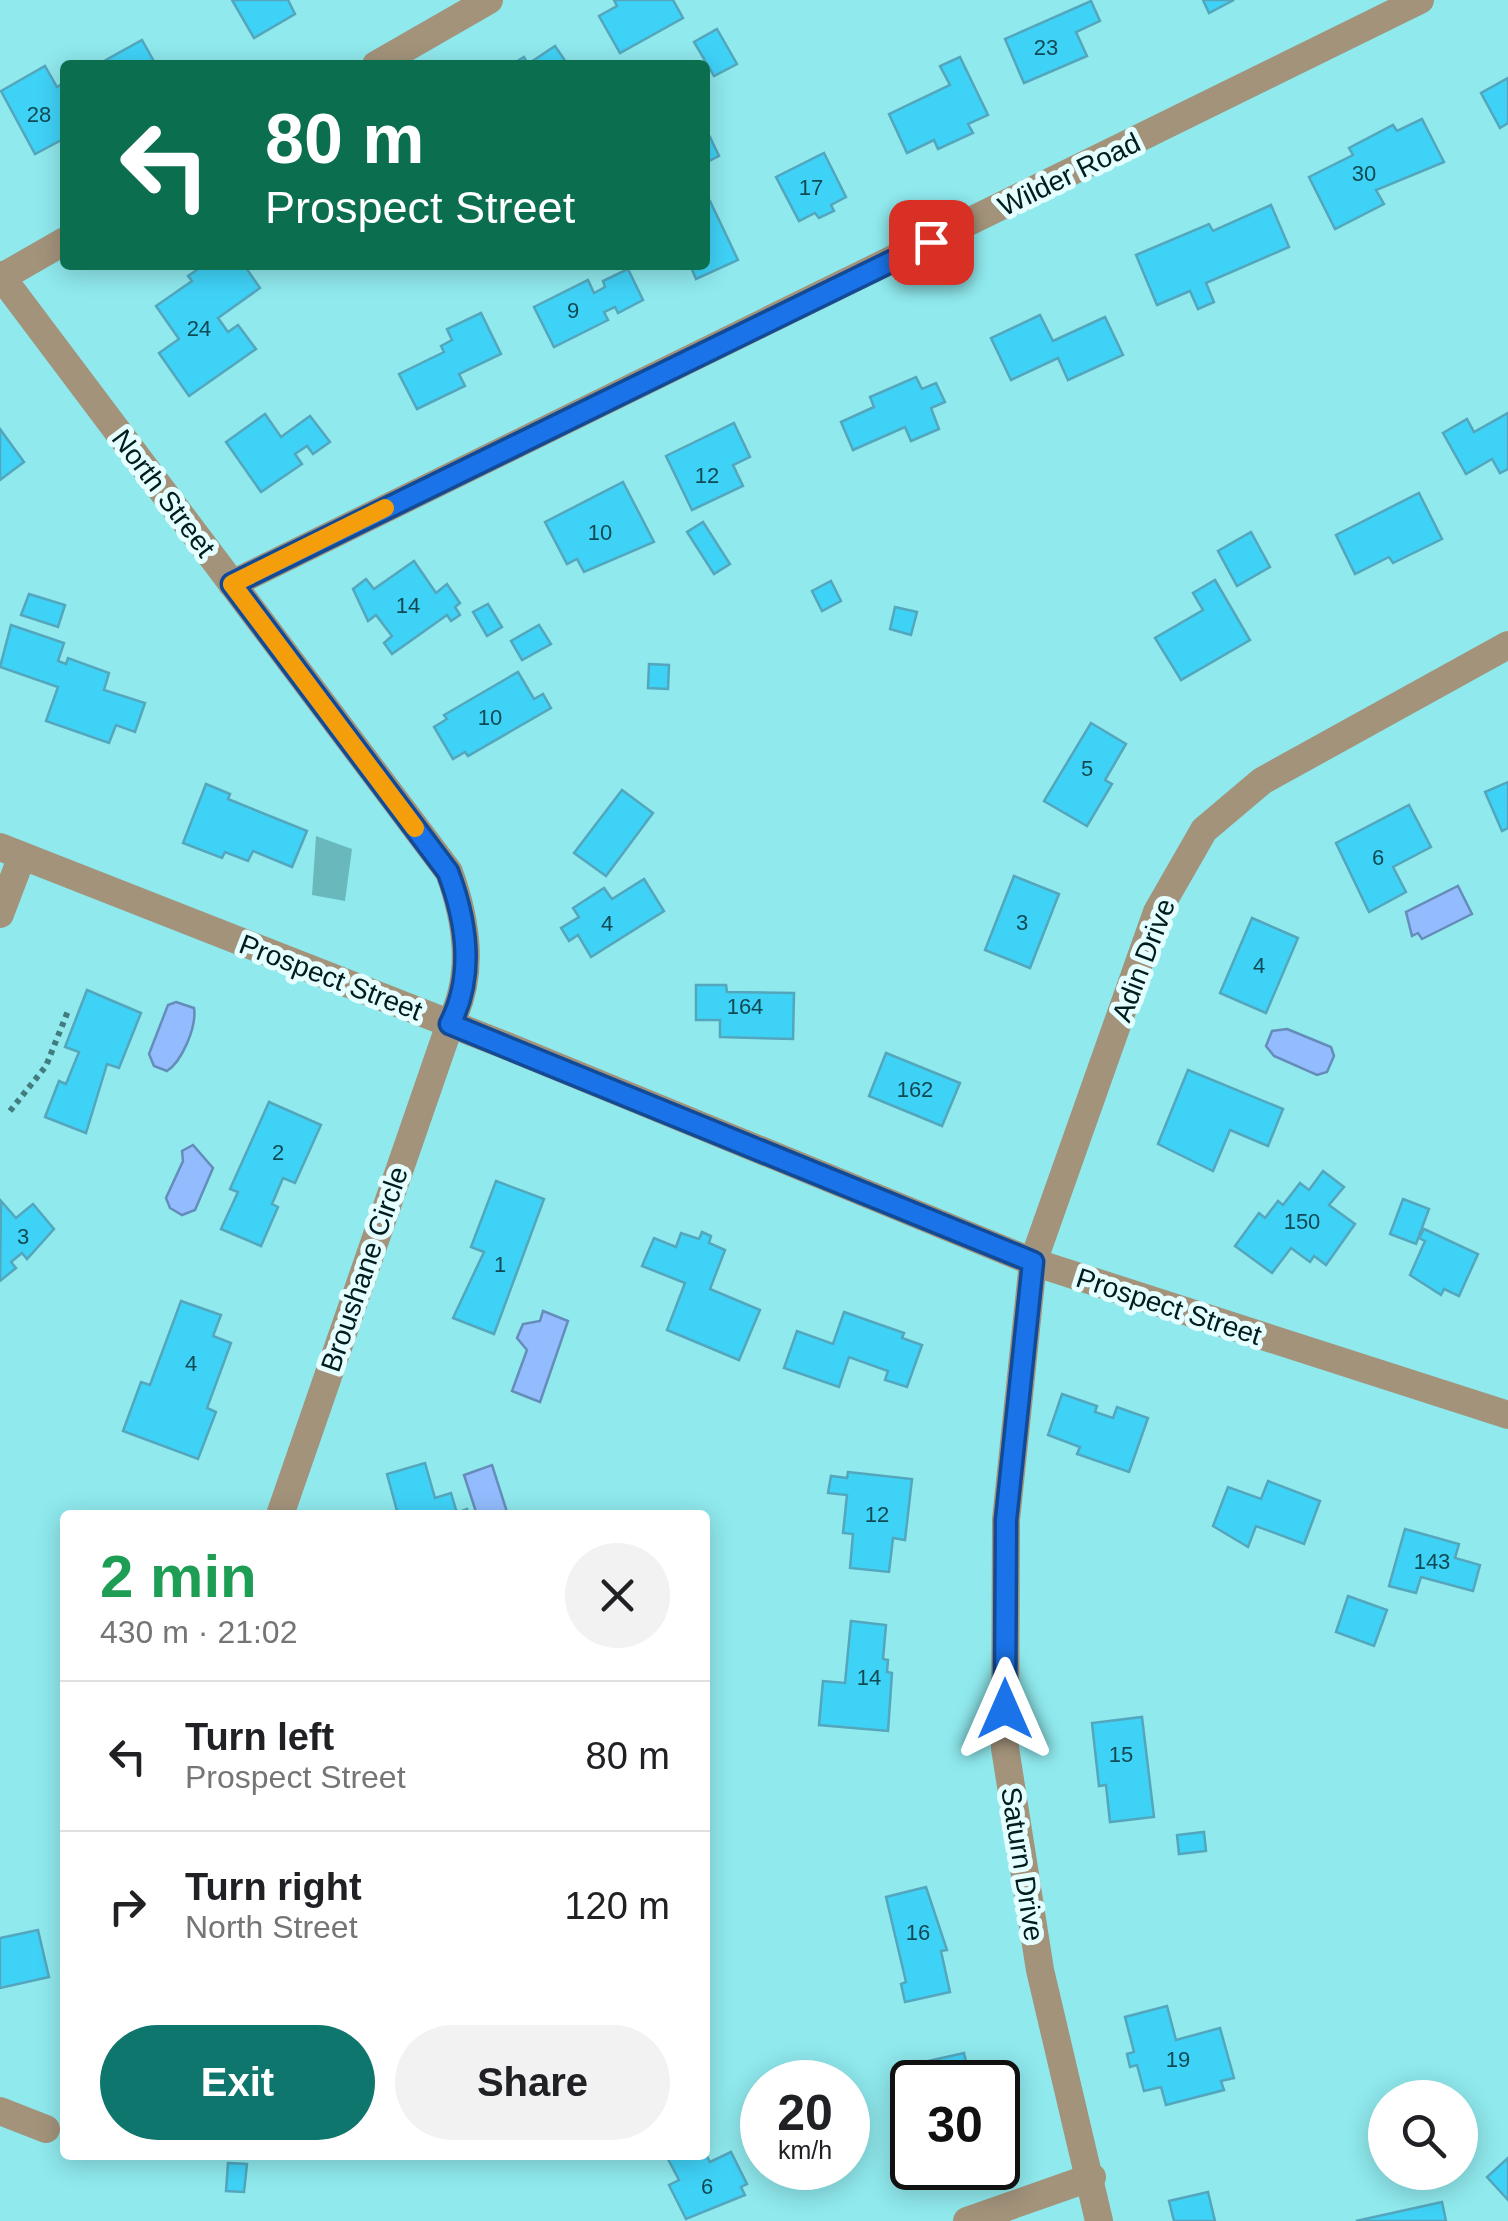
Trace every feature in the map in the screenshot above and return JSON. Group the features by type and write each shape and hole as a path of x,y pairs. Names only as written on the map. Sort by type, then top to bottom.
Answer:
{"street":[{"path":"385,60 489,0"},
{"name":"Wilder Road","path":"232,584 1420,0"},
{"path":"1,276 60,244"},
{"name":"North Street","path":"1,276 448,872 465,917 464,997 450,1024"},
{"name":"Adin Drive","path":"1033,1262 1157,912 1204,830 1262,781 1508,644"},
{"path":"0,914 11,851"},
{"name":"Prospect Street","path":"11,851 450,1024 1033,1262 1508,1415"},
{"name":"Broushane Circle","path":"282,1510 450,1024"},
{"name":"Saturn Drive","path":"1033,1262 1006,1520 1005,1748 1040,1970 1092,2178 1099,2221"},
{"path":"0,2111 46,2129"},
{"path":"967,2221 1092,2178"}],"path":[{"path":"10,1112 46,1066 68,1012"}],"shaded area":[{"path":"316,836 352,849 345,901 312,895"},
{"path":"1458,886 1472,914 1422,939 1418,933 1412,936 1406,912"},
{"path":"176,1002 194,1008 193,1025 178,1060 167,1071 154,1066 149,1054 168,1005"},
{"path":"1287,1029 1331,1047 1334,1056 1327,1072 1317,1075 1274,1056 1266,1046 1272,1031"},
{"path":"193,1145 213,1168 195,1210 182,1215 170,1208 166,1198 183,1161 182,1151"},
{"path":"543,1311 568,1321 540,1402 512,1391 527,1350 517,1338 523,1324 540,1321"},
{"path":"492,1465 506,1510 475,1510 464,1475"}],"building":[{"path":"232,0 288,0 295,14 254,38"},
{"path":"614,0 673,0 683,18 620,53 599,16 617,6"},
{"path":"1203,0 1234,0 1209,13"},
{"path":"1091,1 1100,21 1076,32 1087,56 1024,83 1005,39"},
{"path":"717,29 737,64 714,76 710,60 705,60 694,42"},
{"path":"142,40 153,60 106,60"},
{"path":"555,46 565,60 534,60"},
{"path":"960,57 988,115 968,124 973,133 938,149 934,140 907,153 889,114 950,85 940,66"},
{"path":"45,66 57,87 60,85 60,141 35,154 1,91"},
{"path":"1508,78 1508,123 1500,128 1481,93"},
{"path":"1422,119 1444,162 1376,190 1384,204 1335,229 1309,177 1353,155 1349,148 1393,125 1397,131"},
{"path":"710,137 719,156 710,160"},
{"path":"824,153 846,197 831,205 834,211 819,218 815,213 799,221 776,177"},
{"path":"710,201 738,260 696,279 692,270 710,270"},
{"path":"1271,205 1289,247 1206,283 1214,302 1198,309 1190,291 1157,305 1136,255 1209,224 1213,231"},
{"path":"197,270 247,270 260,288 218,318 228,332 238,325 256,349 189,396 159,353 179,339 156,306 192,281 188,276"},
{"path":"628,270 643,300 618,313 615,307 604,312 608,320 554,347 534,307 588,280 594,293 605,287 603,281"},
{"path":"481,313 501,354 459,374 465,386 417,409 399,374 444,352 441,346 452,340 447,329"},
{"path":"1040,315 1053,341 1105,317 1123,355 1068,380 1058,358 1011,380 991,338"},
{"path":"916,377 922,389 936,383 945,402 931,408 939,429 911,441 905,427 853,450 841,422 874,407 870,397"},
{"path":"1508,413 1508,469 1500,473 1492,459 1466,474 1443,433 1467,419 1474,432"},
{"path":"265,414 281,437 310,416 330,442 313,454 307,446 295,454 302,464 261,492 226,442"},
{"path":"734,423 750,457 733,465 743,486 692,510 666,456"},
{"path":"0,429 24,462 0,480"},
{"path":"623,482 654,542 584,572 577,559 567,564 545,522"},
{"path":"1419,493 1442,539 1393,563 1389,557 1355,574 1336,535"},
{"path":"703,522 730,564 714,574 687,532"},
{"path":"1251,532 1270,567 1237,586 1218,551"},
{"path":"414,561 436,593 447,584 460,603 455,607 460,615 451,621 447,615 392,654 384,643 392,636 376,615 368,621 353,589 366,579 374,589"},
{"path":"1215,580 1250,640 1181,680 1155,638 1203,610 1193,593"},
{"path":"831,581 841,601 822,611 812,591"},
{"path":"29,594 65,605 58,627 21,615"},
{"path":"488,604 502,627 487,636 473,612"},
{"path":"895,607 917,612 911,635 890,629"},
{"path":"11,625 64,643 58,661 66,664 68,658 109,673 104,690 145,703 135,732 116,725 109,743 46,721 58,687 0,667"},
{"path":"539,625 551,644 522,660 511,641"},
{"path":"649,664 669,665 668,689 648,688"},
{"path":"518,672 534,699 543,694 551,708 468,756 465,752 453,759 434,727 447,719 444,715"},
{"path":"1091,723 1126,744 1105,780 1112,784 1087,826 1044,801"},
{"path":"1508,782 1508,828 1502,831 1485,792"},
{"path":"206,784 230,794 228,799 307,831 292,867 253,851 248,861 225,852 222,858 183,843"},
{"path":"622,790 653,813 606,876 574,853"},
{"path":"1409,805 1431,847 1393,867 1406,892 1369,912 1336,843"},
{"path":"1014,876 1059,894 1030,968 985,950"},
{"path":"644,879 664,911 591,957 578,935 569,941 561,928 579,917 573,908 604,888 612,899"},
{"path":"1252,918 1298,938 1266,1013 1220,993"},
{"path":"696,985 726,985 727,992 794,993 793,1039 720,1037 720,1020 696,1020"},
{"path":"87,990 141,1013 119,1068 107,1064 86,1133 45,1117 59,1081 66,1084 79,1052 65,1047"},
{"path":"886,1053 960,1083 942,1126 869,1096"},
{"path":"1188,1070 1283,1109 1268,1146 1230,1130 1213,1171 1158,1144"},
{"path":"269,1102 321,1125 295,1183 283,1178 272,1204 278,1207 261,1246 221,1229 238,1192 230,1189"},
{"path":"1323,1171 1344,1187 1329,1205 1355,1224 1326,1265 1314,1256 1310,1262 1291,1248 1272,1273 1235,1246 1259,1213 1265,1218 1278,1201 1283,1205 1300,1183 1309,1190"},
{"path":"496,1181 544,1199 494,1334 453,1318 484,1252 471,1247"},
{"path":"1403,1199 1429,1209 1416,1244 1390,1234"},
{"path":"1,1201 16,1218 33,1204 54,1229 27,1259 22,1253 11,1262 16,1268 0,1281"},
{"path":"1424,1229 1478,1254 1459,1296 1444,1289 1441,1295 1410,1275 1425,1241 1419,1238"},
{"path":"702,1232 711,1236 709,1243 725,1250 710,1289 760,1310 739,1360 667,1330 685,1283 642,1266 654,1238 676,1247 681,1233 699,1239"},
{"path":"181,1301 221,1315 213,1336 231,1343 207,1408 216,1412 198,1459 123,1431 141,1382 150,1385"},
{"path":"844,1312 904,1333 902,1338 922,1345 907,1387 885,1380 888,1371 849,1357 839,1387 784,1368 797,1331 833,1344"},
{"path":"1062,1394 1097,1406 1095,1412 1113,1418 1117,1407 1148,1418 1129,1472 1077,1454 1080,1447 1048,1435"},
{"path":"425,1463 435,1498 451,1493 456,1510 397,1510 387,1474"},
{"path":"848,1472 912,1479 905,1540 893,1538 889,1572 850,1568 853,1534 843,1533 847,1495 828,1493 831,1476 847,1478"},
{"path":"1268,1481 1320,1501 1304,1544 1256,1526 1248,1547 1213,1526 1228,1487 1261,1499"},
{"path":"1405,1529 1459,1544 1455,1558 1480,1565 1473,1591 1421,1577 1416,1593 1389,1586"},
{"path":"1348,1596 1387,1610 1374,1646 1336,1632"},
{"path":"851,1621 886,1625 883,1659 888,1660 887,1672 892,1673 888,1731 819,1725 823,1681 845,1683"},
{"path":"1142,1717 1154,1817 1110,1822 1106,1785 1099,1786 1092,1723"},
{"path":"1204,1832 1206,1851 1179,1854 1177,1835"},
{"path":"926,1887 947,1950 941,1951 950,1992 905,2002 901,1984 906,1982 886,1897"},
{"path":"38,1930 49,1977 0,1988 0,1938"},
{"path":"1167,2006 1176,2040 1220,2028 1234,2078 1221,2081 1224,2090 1166,2105 1161,2087 1144,2091 1137,2065 1130,2067 1127,2054 1134,2052 1125,2017"},
{"path":"964,2053 966,2060 933,2060"},
{"path":"731,2152 740,2170 740,2190 745,2195 686,2219 669,2185 679,2180 669,2160 709,2160"},
{"path":"1508,2158 1508,2200 1487,2177"},
{"path":"228,2163 247,2164 244,2192 226,2191"},
{"path":"1208,2192 1215,2221 1174,2221 1169,2201"},
{"path":"1442,2202 1446,2221 1356,2221"}],"slow traffic":[{"path":"385,508 232,584 415,828"}],"route":[{"path":"931,242 232,584 448,872 465,917 464,997 450,1024 1033,1262 1006,1520 1005,1709"}]}
